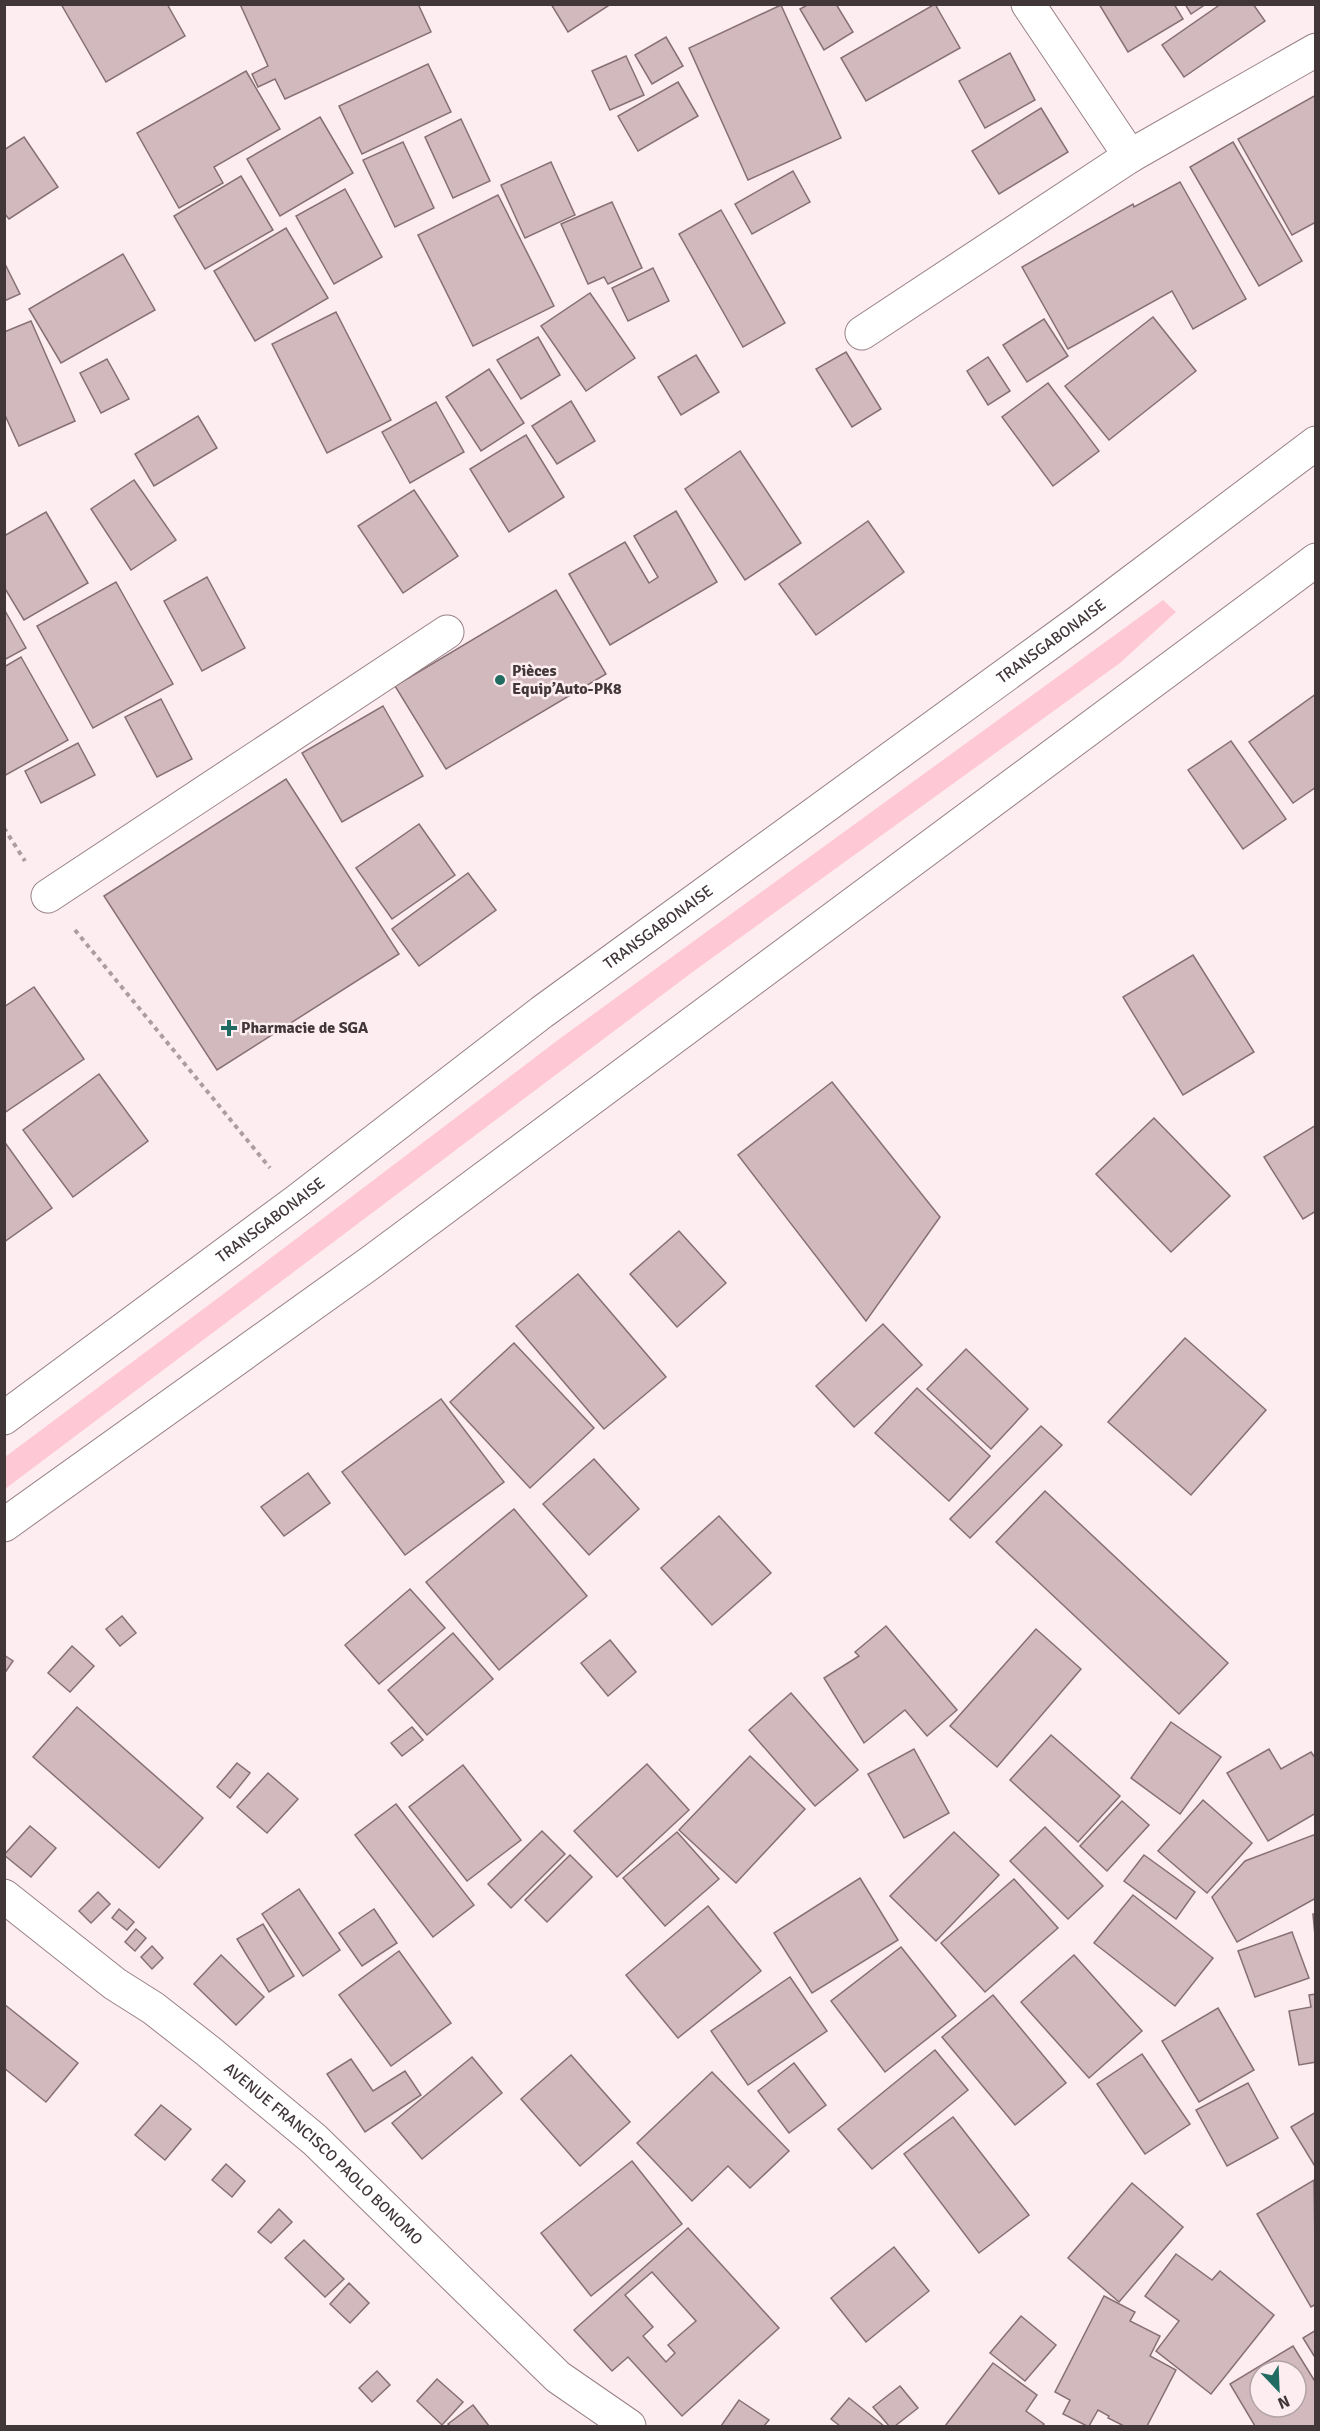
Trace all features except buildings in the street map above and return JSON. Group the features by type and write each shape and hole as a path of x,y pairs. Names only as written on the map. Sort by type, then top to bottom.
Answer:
{"main road":[{"path":"1028,4 1130,156"},
{"path":"862,333 1130,156 1316,50"},
{"name":"TRANSGABONAISE","path":"4,1418 297,1201 542,1012 1084,618 1316,443"},
{"path":"4,1525 380,1256 1316,560"},
{"path":"48,896 447,632"},
{"name":"AVENUE FRANCISCO PAOLO BONOMO","path":"4,1896 115,1984 153,2008 208,2051 315,2140 558,2378 628,2427"}],"path":[{"path":"4,828 48,896 297,1201"}],"shaded area":[{"path":"1163,600 1176,612 1120,663 694,971 5,1489 5,1457 562,1037"}],"place":[{"name":"Pièces Equip’Auto-PK8","path":"500,680"},
{"name":"Pharmacie de SGA","path":"229,1028"}]}
